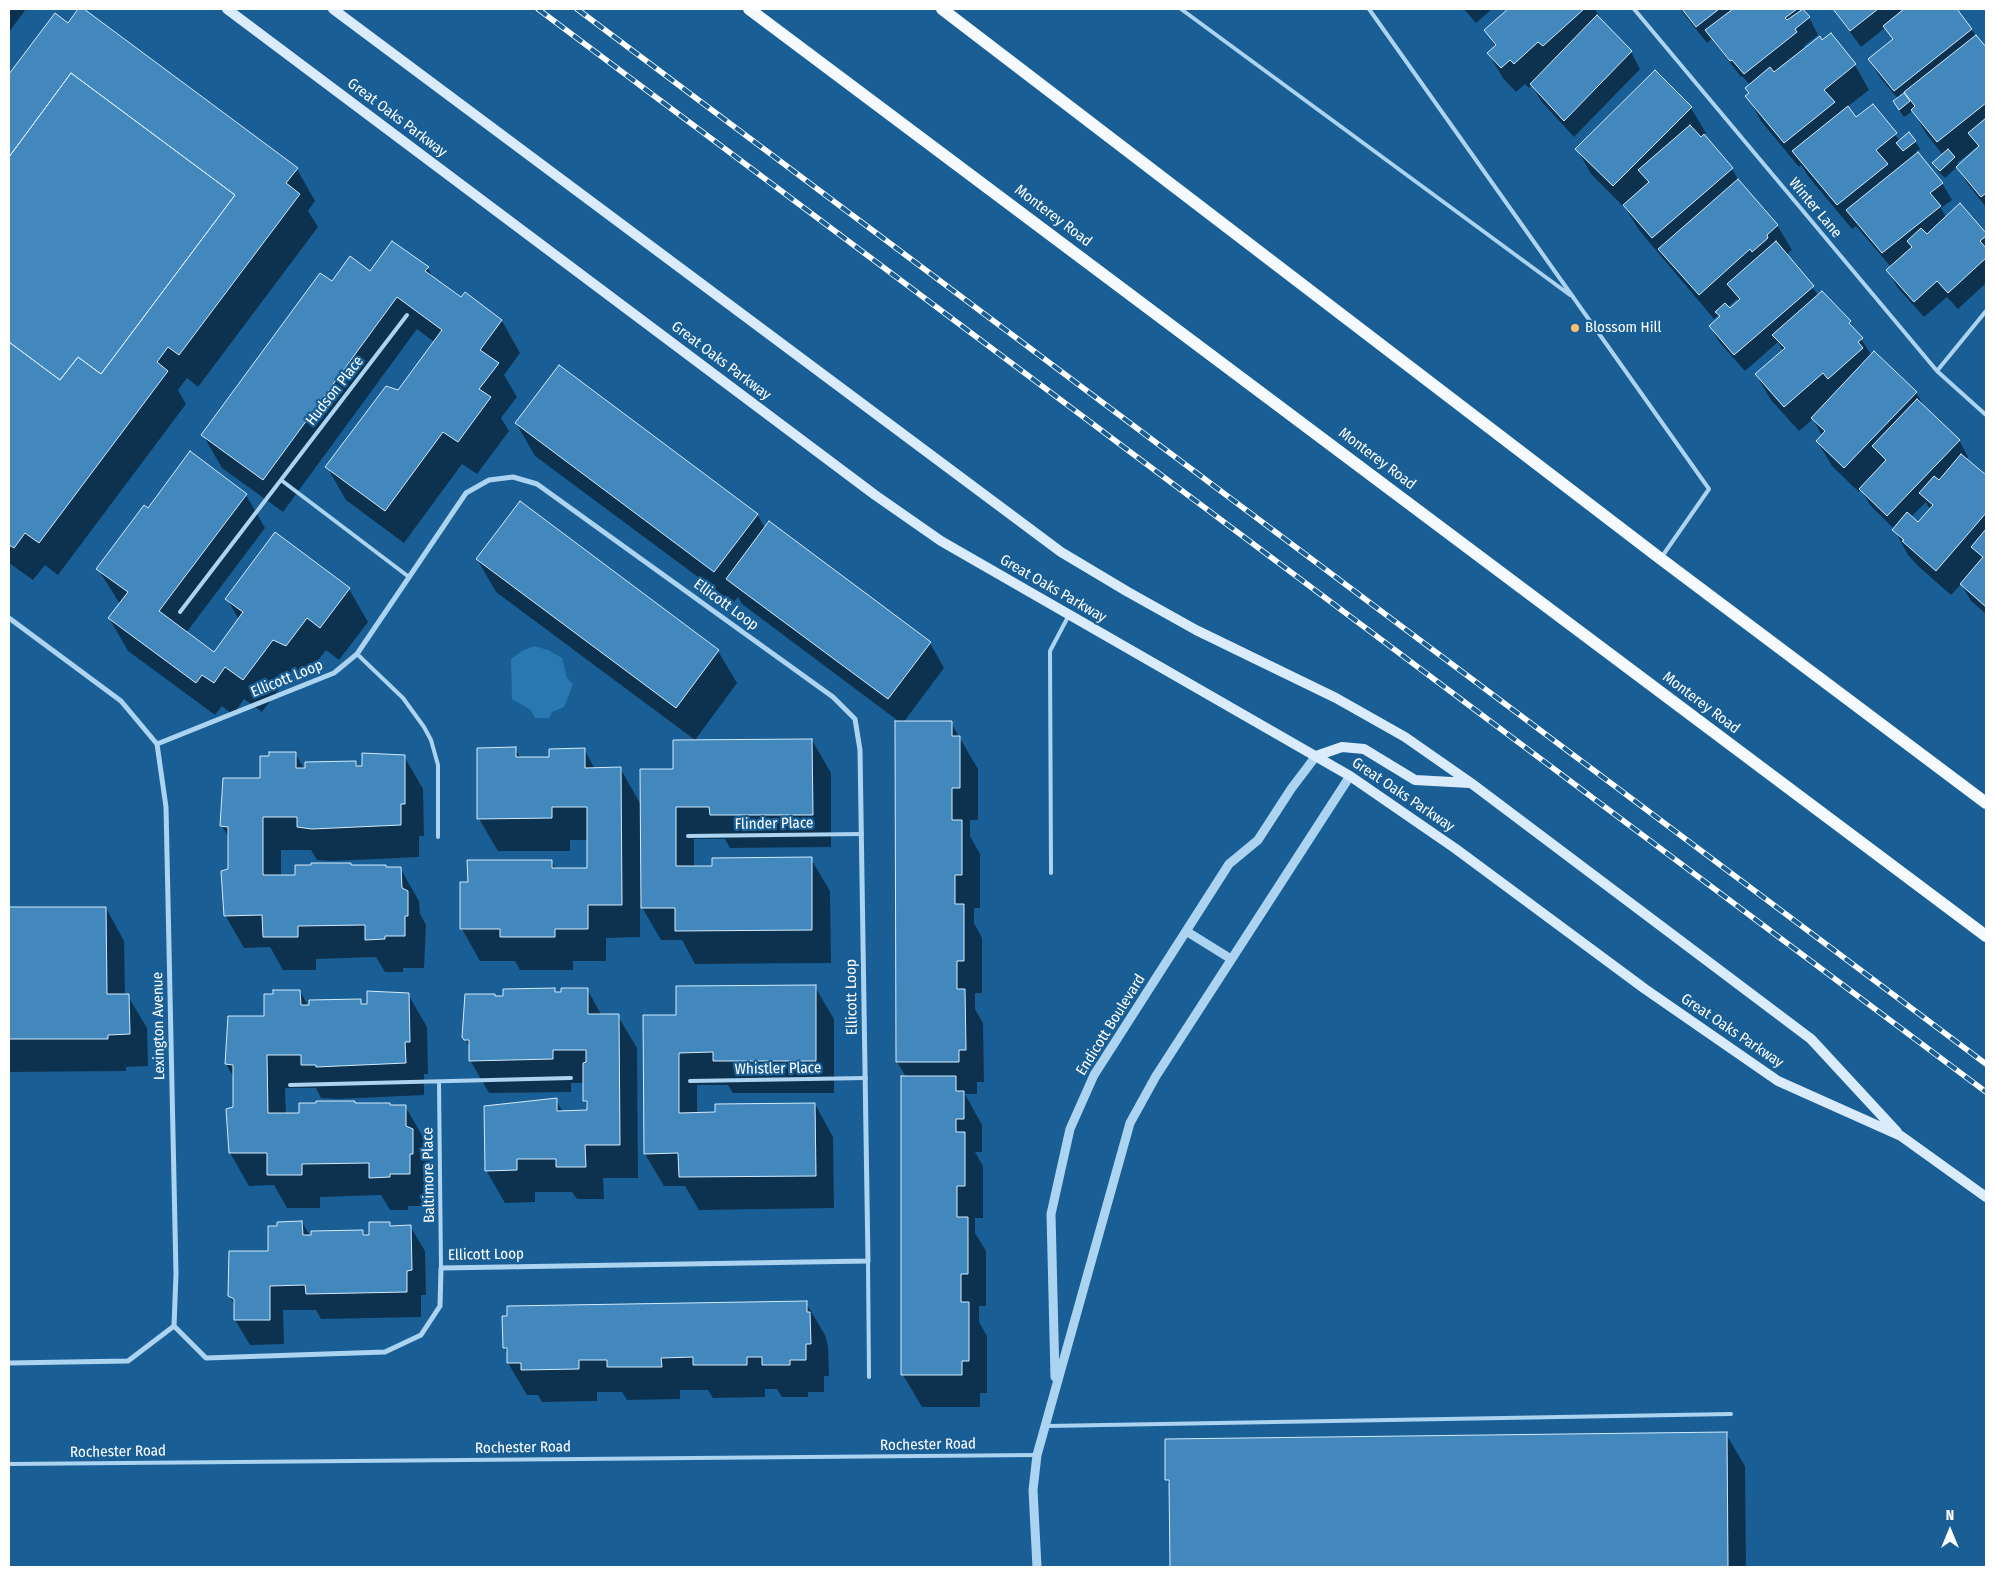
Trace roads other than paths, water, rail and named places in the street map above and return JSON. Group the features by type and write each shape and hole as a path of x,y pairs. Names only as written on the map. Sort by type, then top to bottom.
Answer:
{"main road":[{"name":"Great Oaks Parkway","path":"227,9 875,495 941,541 1350,776 1456,849 1645,989 1778,1081 1901,1136 1986,1197"},
{"name":"Great Oaks Parkway","path":"333,9 1061,552 1196,630 1336,698 1405,737 1471,783 1812,1039 1901,1136"},
{"name":"Monterey Road","path":"749,9 1986,936"},
{"path":"942,9 1660,558 1986,803"},
{"path":"1316,756 1342,747 1364,748 1415,780 1471,783"}],"street":[{"name":"Ellicott Loop","path":"158,744 334,673 357,654 466,493 489,480 513,477 538,484 833,697 855,719 860,750 868,1261 441,1268 440,1306 421,1335 385,1352 206,1358 174,1326"},
{"path":"9,618 121,701 158,744"},
{"name":"Lexington Avenue","path":"158,744 166,807 176,1264 174,1326"},
{"name":"Endicott Boulevard","path":"1055,1386 1051,1214 1070,1129 1094,1075 1229,864 1258,840 1291,789 1316,756"},
{"name":"Endicott Boulevard","path":"1037,1567 1034,1490 1037,1455 1130,1123 1156,1076 1350,776"},
{"path":"1186,931 1231,959"},
{"path":"9,1363 128,1361 174,1326"}],"lane":[{"path":"1181,9 1574,298"},
{"path":"1368,9 1709,489 1660,558"},
{"name":"Winter Lane","path":"1634,9 1937,372 1986,415"},
{"path":"1937,372 1986,311"},
{"name":"Hudson Place","path":"180,612 407,315"},
{"path":"280,480 409,577"},
{"path":"1051,873 1050,651 1069,615"},
{"path":"357,654 403,698 431,740 438,764 438,837"},
{"name":"Flinder Place","path":"688,836 862,834"},
{"path":"290,1085 571,1078"},
{"name":"Whistler Place","path":"690,1081 866,1078"},
{"name":"Baltimore Place","path":"439,1082 441,1268"},
{"name":"Ellicott Loop","path":"868,1261 869,1377"},
{"path":"1044,1426 1731,1414"},
{"name":"Rochester Road","path":"9,1464 1037,1455"}],"railway":[{"path":"538,9 1986,1092"},
{"path":"577,9 1986,1064"}],"place":[{"name":"Blossom Hill","path":"1575,328"}]}
